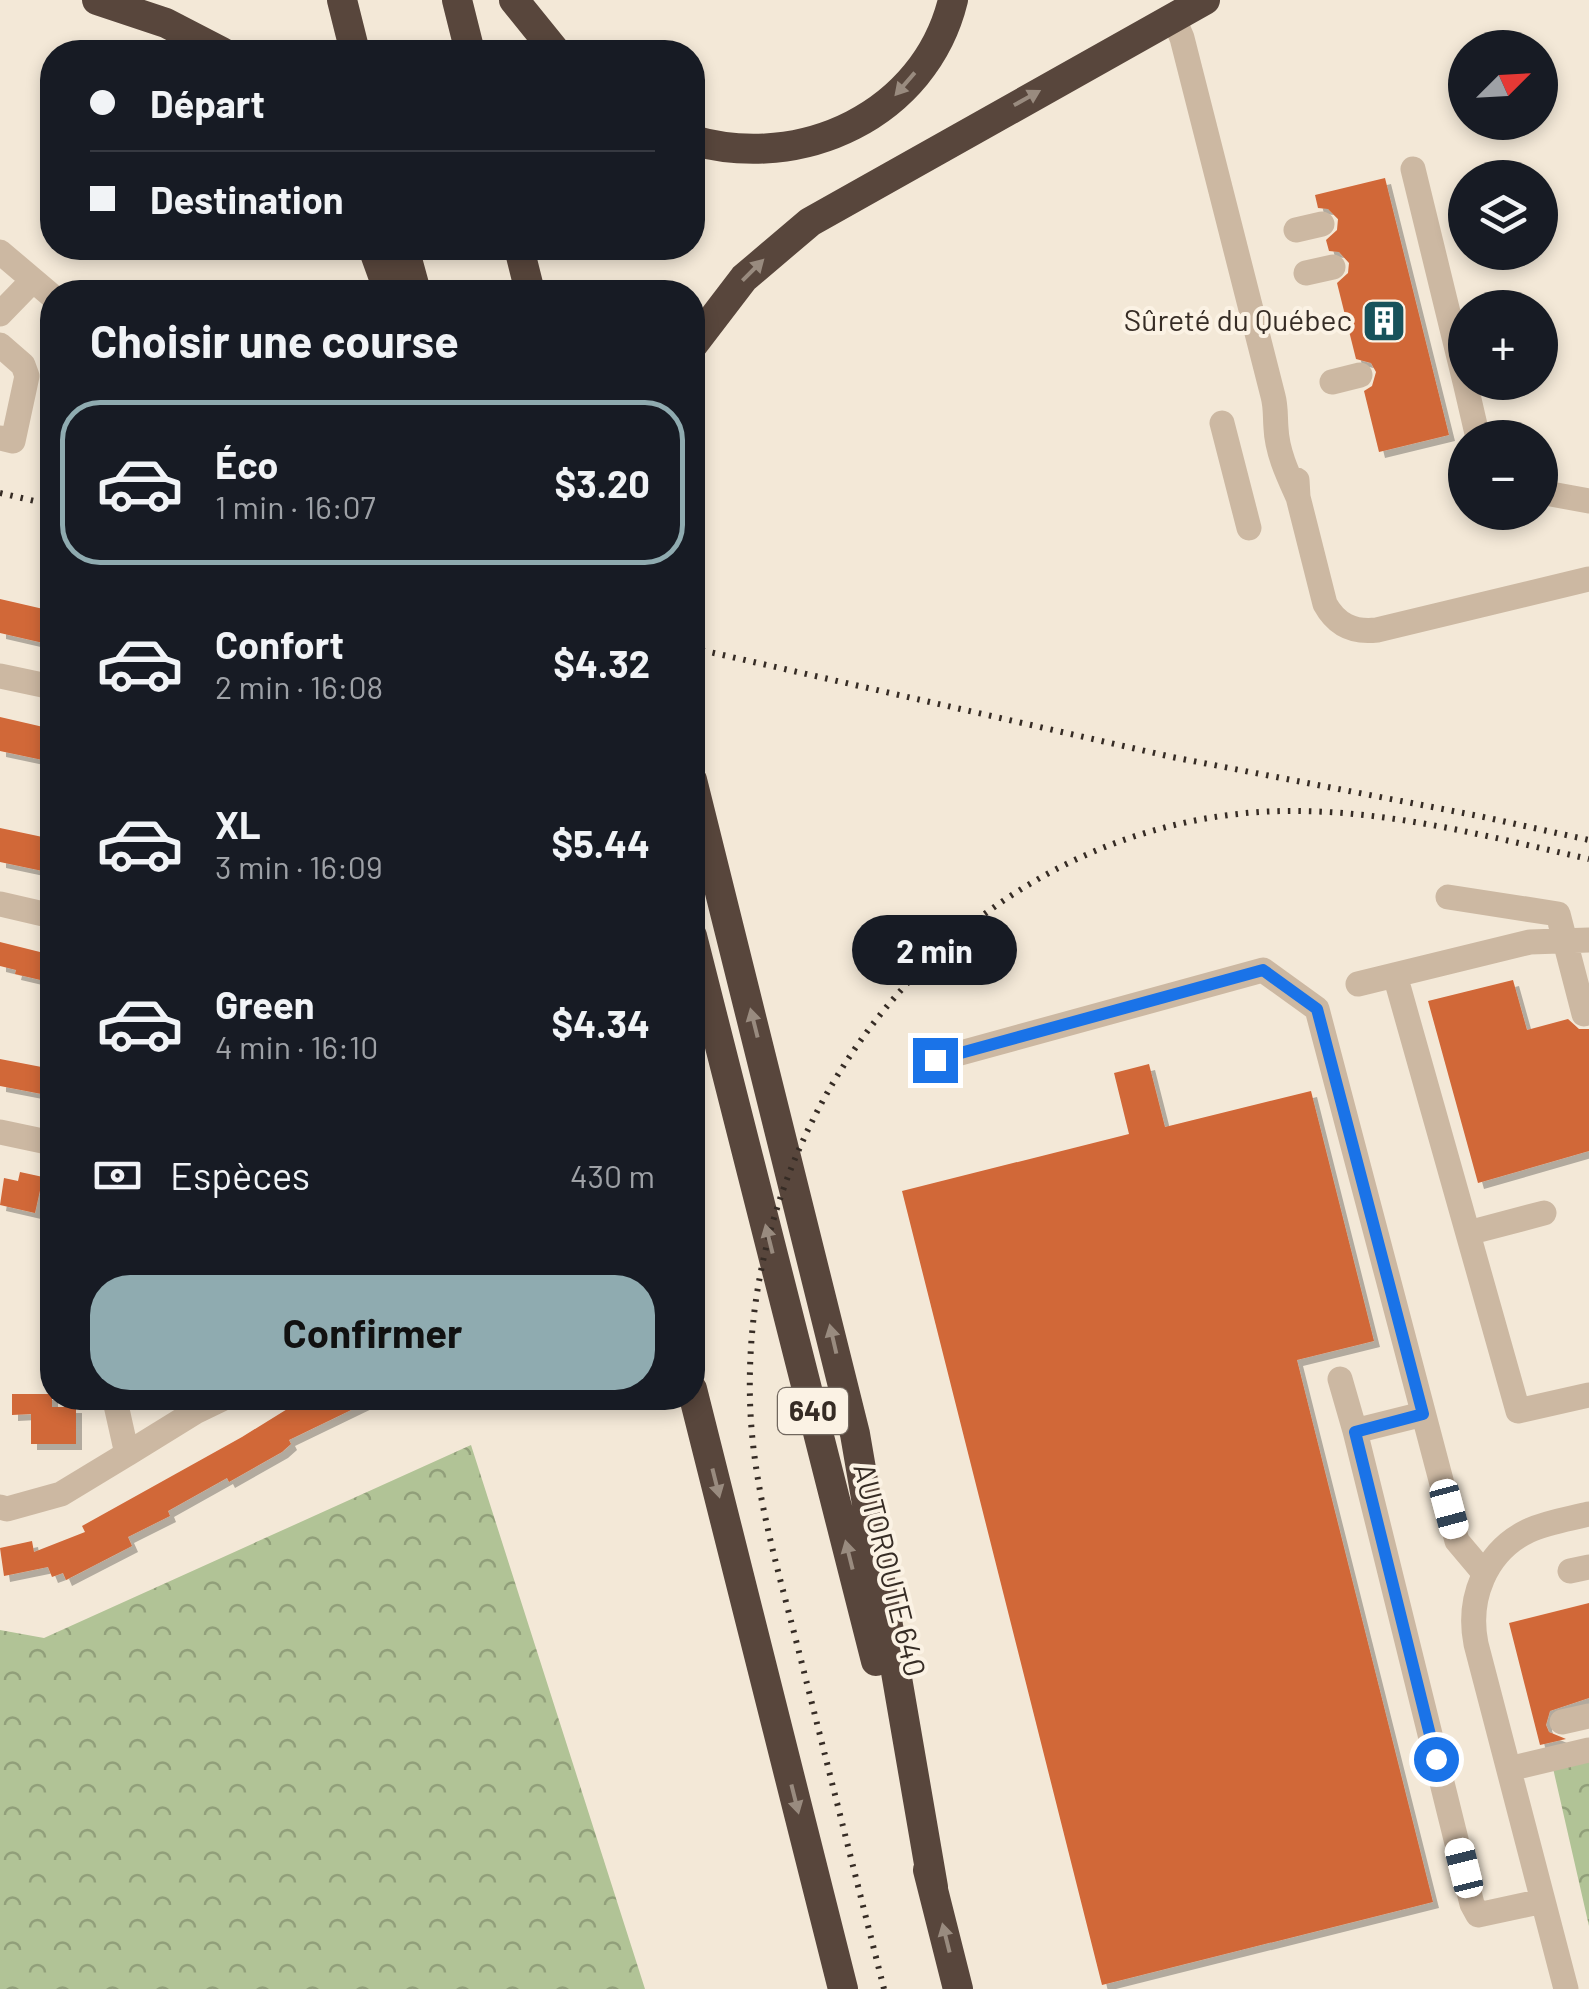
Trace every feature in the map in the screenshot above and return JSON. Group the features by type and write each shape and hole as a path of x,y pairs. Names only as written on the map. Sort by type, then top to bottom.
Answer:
{"highway":[{"path":"97,0 166,24 198,40"},
{"path":"342,0 352,40"},
{"path":"457,0 467,40"},
{"path":"514,0 546,40"},
{"path":"705,143 734,150 774,150 810,143 863,121 892,99 925,60 944,27 953,0"},
{"path":"705,329 744,278 802,228 856,193 1205,0"},
{"path":"705,832 855,1434 933,1886"},
{"name":"AUTOROUTE 640","path":"705,987 958,1989"},
{"path":"697,1410 843,1989"}],"street":[{"path":"1173,17 1182,38 1277,410 1288,426 1298,497 1325,604 1337,620 1356,630 1376,630 1589,579"},
{"path":"1412,169 1448,314"},
{"path":"1296,230 1322,224"},
{"path":"0,252 40,285"},
{"path":"1306,273 1333,267"},
{"path":"0,314 40,290"},
{"path":"0,345 23,365 27,376 13,441 0,438"},
{"path":"1332,382 1360,376"},
{"path":"1222,423 1249,528"},
{"path":"1558,495 1589,501"},
{"path":"0,676 40,684"},
{"path":"1448,897 1558,914 1576,939 1584,1014"},
{"path":"0,904 40,913"},
{"path":"1358,984 1530,942 1576,939"},
{"path":"935,1060 1263,970 1317,1009 1457,1540 1484,1574"},
{"path":"1394,975 1518,1411 1589,1395"},
{"path":"0,1132 40,1140"},
{"path":"1468,1233 1544,1213"},
{"path":"1340,1379 1472,1904 1478,1915 1544,1901"},
{"path":"117,1410 127,1454"},
{"path":"0,1507 7,1509 61,1494 127,1454 183,1410"},
{"path":"1355,1432 1423,1414"},
{"path":"1566,1989 1474,1634 1474,1603 1484,1574 1502,1549 1528,1531 1589,1514"},
{"path":"1562,1722 1589,1716"},
{"path":"1509,1769 1589,1750"}],"green space":[{"path":"471,1445 645,1989 0,1989 0,1630 44,1638"},
{"path":"1589,1746 1589,1926 1550,1755"}],"building":[{"name":"Sûreté du Québec","path":"1385,178 1448,435 1379,452 1364,391 1372,386 1376,372 1371,363 1356,359 1337,283 1348,273 1349,263 1339,252 1329,251 1326,240 1337,230 1338,219 1328,209 1318,208 1315,195"},
{"path":"0,599 40,608 40,642 0,633"},
{"path":"0,717 40,726 40,759 0,751"},
{"path":"0,828 40,836 40,870 0,862"},
{"path":"0,942 40,952 40,980 0,966"},
{"path":"1513,980 1527,1030 1568,1019 1579,1029 1589,1029 1589,1151 1478,1183 1428,1001"},
{"path":"0,1059 40,1067 40,1094 0,1086"},
{"path":"1149,1064 1165,1127 1311,1091 1374,1341 1297,1360 1433,1902 1102,1985 902,1191 1129,1134 1114,1073"},
{"path":"20,1172 40,1176 35,1213 0,1205 4,1178 18,1181"},
{"path":"12,1394 40,1394 40,1410 76,1410 76,1444 31,1444 31,1414 12,1415"},
{"path":"286,1410 351,1410 289,1440 291,1444 282,1452 229,1482 227,1478 168,1511 170,1516 128,1537 132,1546 66,1580 63,1573 52,1577 48,1567 4,1576 0,1548 32,1541 34,1552 85,1532 82,1526"},
{"path":"1589,1603 1589,1698 1550,1711 1546,1725 1549,1732 1566,1739 1540,1745 1509,1623"}],"railway":[{"path":"0,493 40,502"},
{"path":"705,651 1172,757 1589,840"},
{"path":"884,1989 768,1529 752,1433 750,1400 757,1291 784,1187 828,1091 889,1004 964,930 1052,872 1151,831 1259,812 1343,813 1425,824 1589,859"}],"place":[{"name":"Sûreté du Québec","path":"1384,321"}],"route":[{"path":"935,1060 1263,970 1317,1009 1423,1414 1355,1432 1436,1759"}]}
